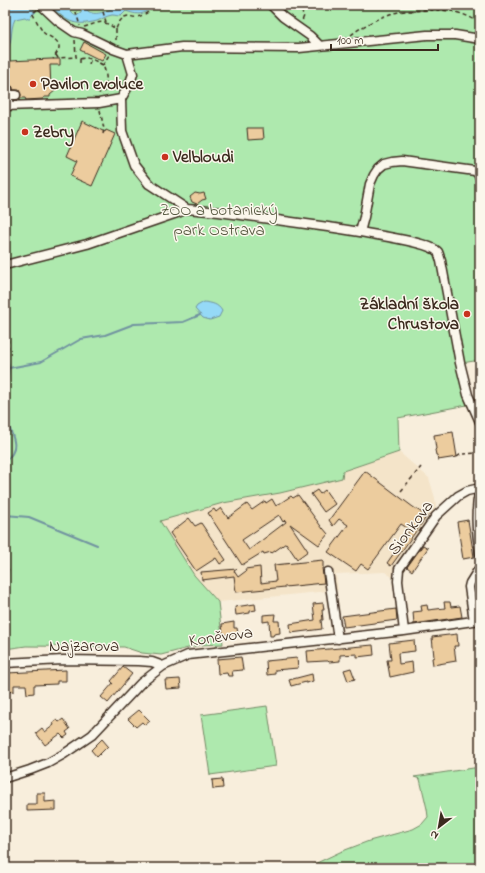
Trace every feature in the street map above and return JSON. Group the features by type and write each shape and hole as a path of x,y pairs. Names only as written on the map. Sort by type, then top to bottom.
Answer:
{"street":[{"path":"41,5 58,22 75,29 113,49 127,54 182,47 299,48 427,35 455,35 480,39"},
{"path":"271,5 283,17 310,36 319,45"},
{"path":"127,54 133,74 121,99 122,131 134,165 149,184 187,209 360,232 426,245 438,252 460,363 468,395 480,422"},
{"path":"11,93 7,106 99,103 121,99"},
{"path":"360,232 372,179 378,169 384,164 402,161 478,173"},
{"path":"5,265 87,244 187,209"},
{"path":"480,488 476,520 480,553"},
{"name":"Sionkova","path":"404,631 398,580 399,569 436,516 458,496 467,491 480,488"},
{"path":"477,621 469,587 480,567"},
{"path":"328,572 338,639"},
{"name":"Koněvova","path":"5,778 48,763 64,754 92,735 141,683 163,666 188,655 338,639 477,621"},
{"name":"Najzarova","path":"5,663 63,660 139,661 152,662 163,666"}],"path":[{"path":"74,5 76,12 76,57"},
{"path":"101,5 106,22 116,29"},
{"path":"80,60 90,58 103,65 116,43 116,29 121,19 128,16 140,16 147,13 156,5"},
{"path":"298,28 304,16 301,10"},
{"path":"343,43 358,30 395,12 451,10 471,17 480,23"},
{"path":"34,12 32,13 44,34 58,43 59,47 53,59"},
{"path":"75,29 74,27 80,28 106,22"},
{"path":"55,54 58,58 72,59 76,57"},
{"path":"76,57 80,60"},
{"path":"89,64 90,58"},
{"path":"97,91 102,95"},
{"path":"5,318 9,334 8,354 5,367"},
{"path":"458,457 461,454 480,453"},
{"path":"401,491 422,467"}],"shaded area":[{"path":"399,452 429,478 436,507 428,519 436,525 422,544 428,548 412,571 407,567 405,569 397,564 395,579 385,572 336,574 338,590 218,602 194,575 159,521 223,503 280,493 341,478 343,471"}],"green space":[{"name":"ZOO a botanický park Ostrava","path":"5,5 480,5 480,360 456,364 467,405 398,418 399,452 343,471 342,478 280,493 223,503 160,521 194,575 218,602 223,644 200,645 161,655 142,653 124,647 26,646 5,649 5,585 9,569 5,568"},
{"path":"267,706 276,766 210,775 201,715"},
{"path":"480,767 480,858 473,868 306,868 340,852 369,841 413,829 422,824 428,817 427,809 420,779 414,777"}],"water":[{"path":"5,5 30,5 36,12 30,19 25,17 15,19 5,57"},
{"path":"50,5 65,5 76,16 81,13 82,10 79,5 83,5 85,9 91,13 97,13 107,11 115,5 152,5 147,11 140,14 126,11 121,16 112,15 89,23 76,23 66,19"},
{"path":"204,302 212,303 219,307 222,311 219,317 210,320 203,318 195,309"}],"building":[{"path":"84,42 106,54 102,61 80,50"},
{"name":"Pavilon evoluce","path":"60,59 60,65 50,65 51,89 56,90 50,95 50,97 26,100 25,98 20,98 21,95 19,90 13,90 13,87 10,85 5,85 5,72 10,61"},
{"path":"82,121 105,132 106,130 115,134 92,186 70,176 77,161 67,156"},
{"path":"247,128 263,128 264,139 248,140"},
{"path":"195,193 204,193 206,199 197,204 192,202 190,197"},
{"path":"453,432 457,457 438,460 435,450 434,435"},
{"path":"365,471 427,516 391,566 387,563 410,530 401,524 368,569 361,564 356,571 328,552 348,525 339,519 333,526 329,520"},
{"path":"317,490 320,494 325,490 335,504 324,512 311,494"},
{"path":"298,495 328,534 319,545 290,524 308,551 297,559 286,543 272,553 264,554 263,552 242,565 208,513 214,509 216,512 221,508 228,518 247,504 252,510 265,501 266,503 272,499 276,506 291,496 293,498","holes":["279,515 283,522 285,520 286,522 249,550 242,540"]},
{"path":"189,518 195,526 201,523 226,560 220,564 216,558 196,571 170,533"},
{"path":"468,520 474,557 463,559 457,522"},
{"path":"423,545 428,548 412,571 407,567"},
{"path":"323,560 322,568 324,583 236,592 234,576 202,580 201,572 237,569 234,571 238,577 246,571 245,569 260,567 261,583 276,581 274,565"},
{"path":"444,602 450,602 451,607 460,606 462,617 414,624 413,612 422,611 421,606 427,605 428,610 445,608"},
{"path":"323,603 323,620 321,620 322,629 291,633 290,624 315,620 313,604"},
{"path":"255,604 256,610 250,611 250,613 236,615 235,607"},
{"path":"396,609 397,620 344,627 342,616"},
{"path":"275,614 274,621 279,621 280,633 270,636 269,621 263,622 263,615"},
{"path":"234,622 234,628 237,628 238,634 223,635 222,624"},
{"path":"457,634 458,646 454,646 456,661 433,665 432,658 434,657 432,637"},
{"path":"414,640 415,651 398,653 399,664 412,662 413,672 390,677 387,660 391,660 389,643"},
{"path":"373,645 374,655 357,657 357,654 340,655 340,661 308,662 307,651"},
{"path":"241,657 243,670 232,671 233,676 228,676 227,673 218,674 217,659"},
{"path":"297,658 298,668 275,670 275,674 267,675 266,661"},
{"path":"123,667 132,674 108,703 101,697 113,683 111,681"},
{"path":"351,668 355,679 348,681 344,670"},
{"path":"66,670 66,681 57,681 57,684 34,685 34,693 27,694 26,685 14,685 14,691 8,692 7,673"},
{"path":"312,674 313,681 291,686 289,680"},
{"path":"180,679 181,688 166,689 165,680"},
{"path":"139,710 150,721 145,725 142,722 136,727 128,719"},
{"path":"63,719 70,729 66,732 68,735 64,738 60,734 45,745 36,733 42,728 45,732 54,725 53,723 57,720 59,722"},
{"path":"102,739 108,746 97,757 91,750"},
{"path":"222,779 223,788 213,789 212,780"},
{"path":"37,793 45,793 45,802 56,801 56,810 27,811 27,804 37,804"}],"waterway":[{"path":"9,368 41,362 81,339 105,335 134,324 183,322 200,315"},
{"path":"5,354 9,367 5,392"},
{"path":"5,419 14,441 13,451 5,461"},
{"path":"5,515 29,517 97,545"}],"place":[{"name":"Pavilon evoluce","path":"33,84"},
{"name":"Zebry","path":"25,132"},
{"name":"Velbloudi","path":"165,157"},
{"name":"Základní škola Chrustova","path":"467,314"}]}
